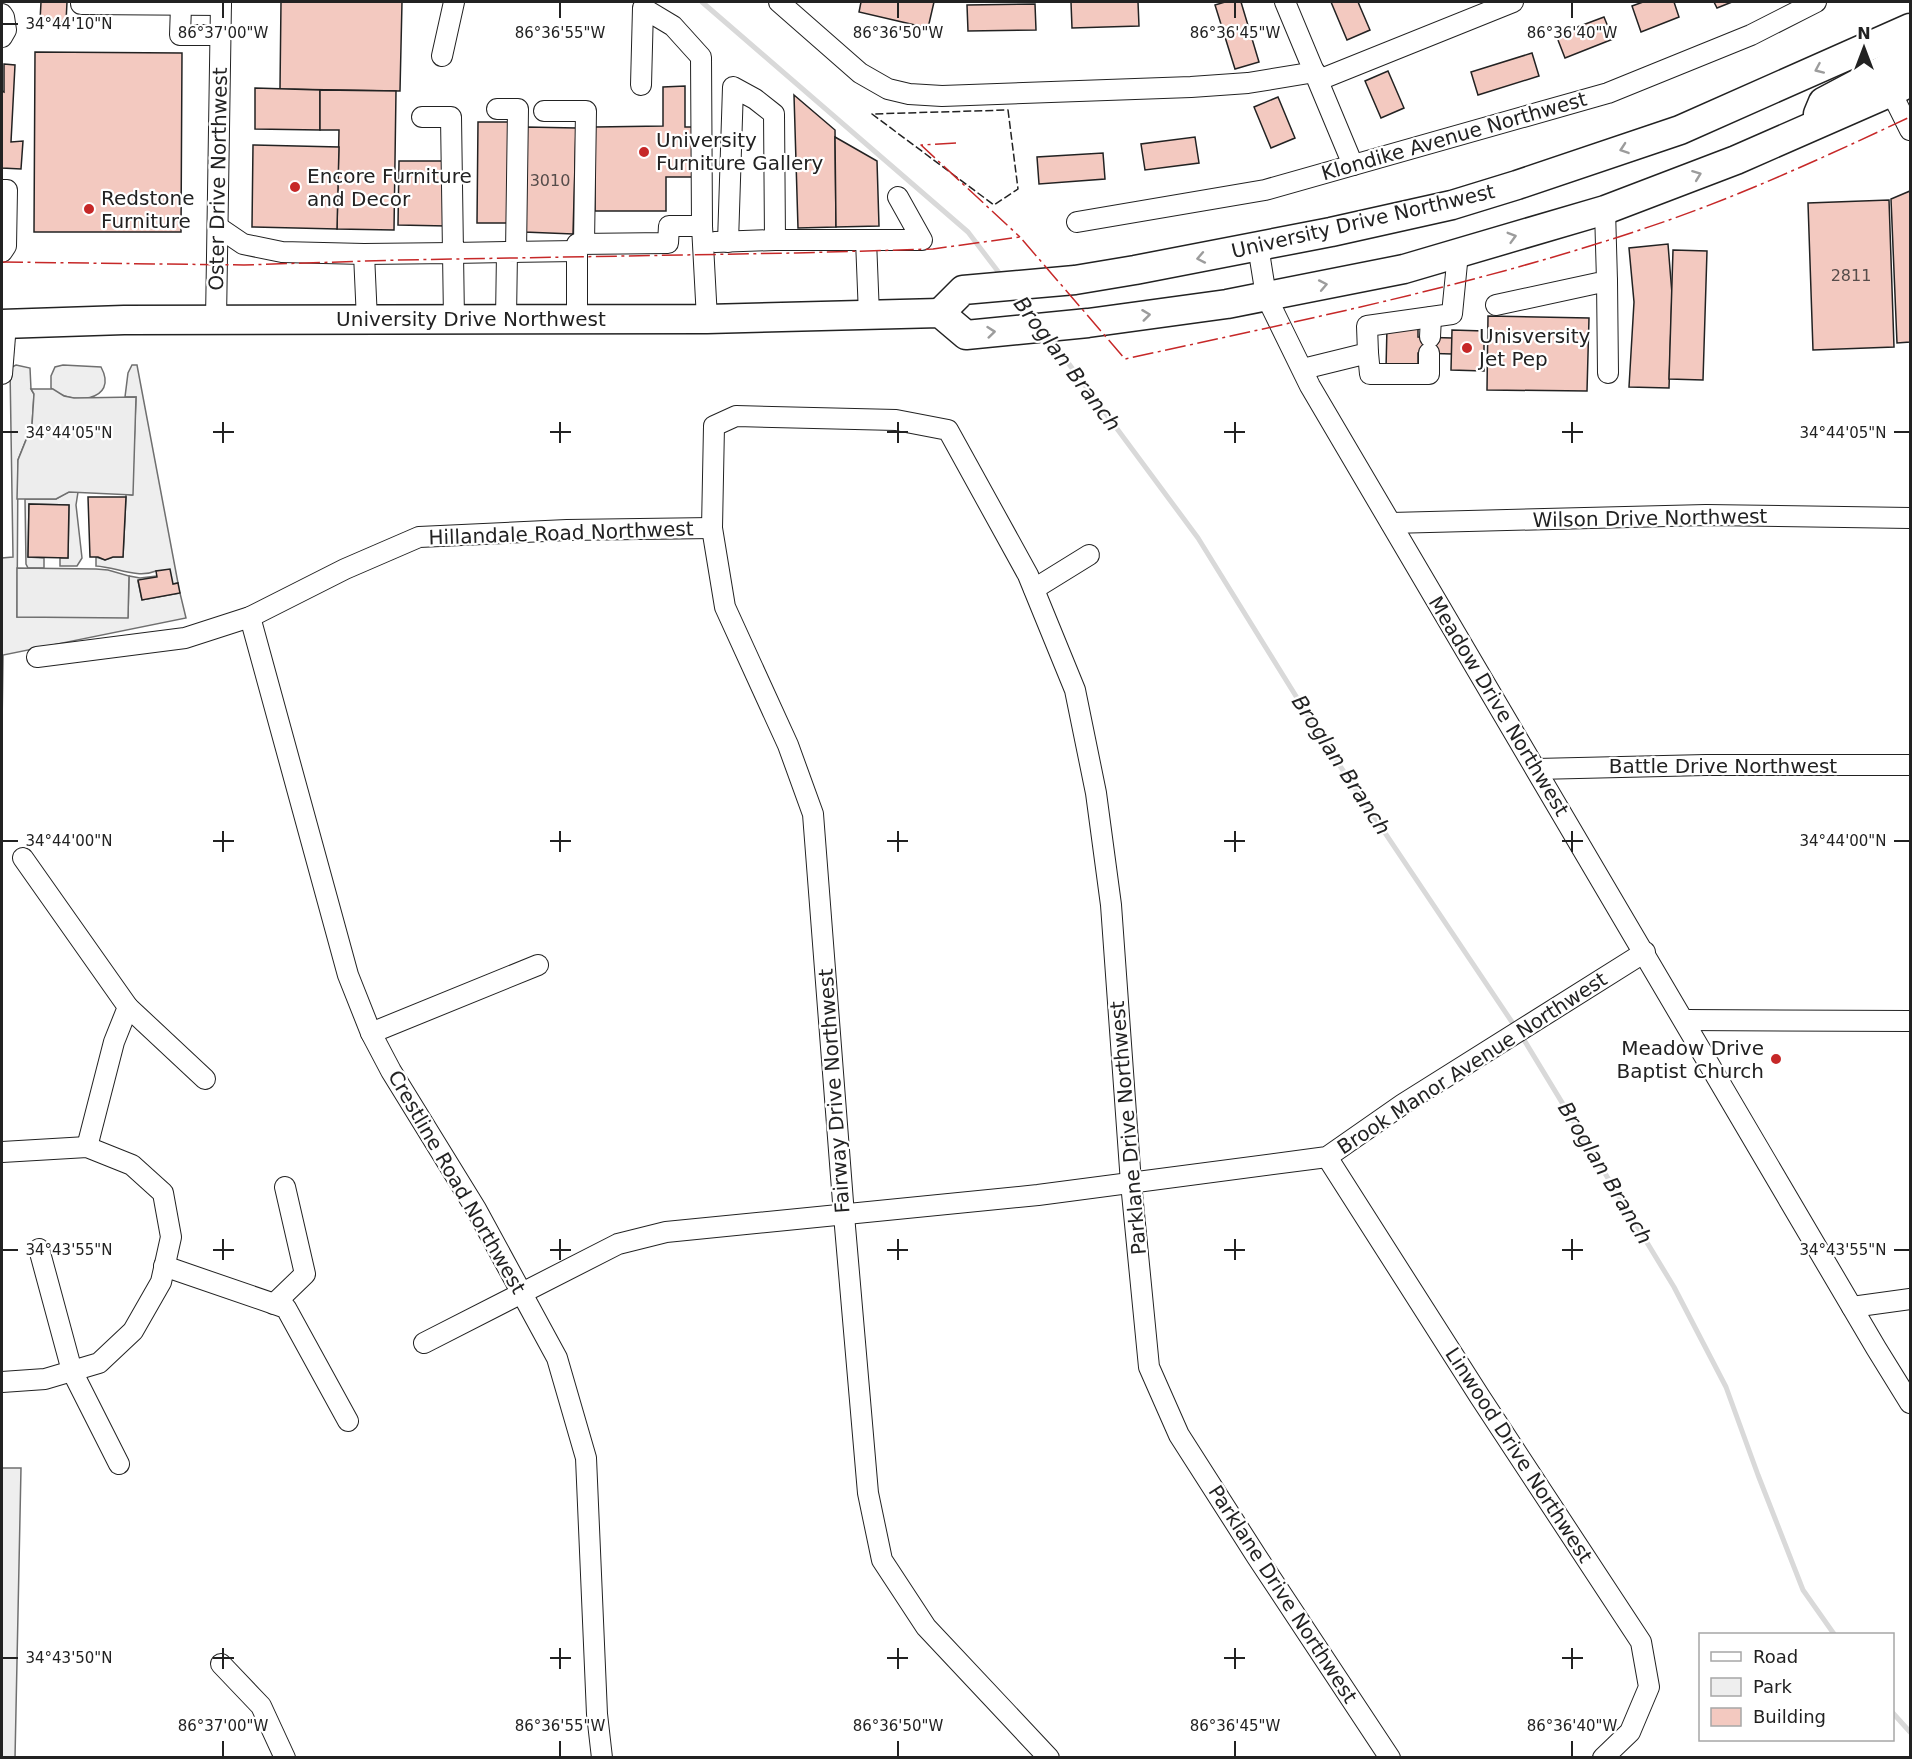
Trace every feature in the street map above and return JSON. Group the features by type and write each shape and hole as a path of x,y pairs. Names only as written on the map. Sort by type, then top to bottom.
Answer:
{"highway":[{"name":"University Drive Northwest","path":"4,324 124,320 707,319 940,313 963,290 1075,280 1135,270 1452,205 1528,182 1680,130 1911,28"},
{"path":"1813,127 1823,102 1911,56"},
{"path":"940,313 966,334 1088,322 1227,304 1404,269 1605,210 1736,160 1901,87"}],"street":[{"path":"81,2 81,4 181,6 221,3"},
{"path":"442,56 454,2"},
{"path":"779,2 860,73 888,89 909,94 942,96 1191,87 1317,76 1513,2"},
{"path":"1285,2 1353,165"},
{"name":"Klondike Avenue Northwest","path":"1077,222 1265,190 1608,93 1751,35 1816,2"},
{"name":"Oster Drive Northwest","path":"216,320 221,3"},
{"path":"181,6 180,35 221,35"},
{"path":"641,85 643,8 673,26 701,57 702,234 707,319"},
{"path":"2,14 6,30 2,37"},
{"path":"728,242 733,87 756,99 774,114 775,240"},
{"path":"1901,87 1911,130"},
{"path":"497,109 518,109 506,319"},
{"path":"544,111 586,111 578,319"},
{"path":"422,117 451,117 454,319"},
{"path":"2,190 7,190 4,221 6,246 2,252"},
{"path":"218,227 243,244 282,252 364,254 511,252 668,243 669,226 728,242 922,240 898,198"},
{"path":"1605,210 1608,372"},
{"path":"866,240 869,315"},
{"name":"Meadow Drive Northwest","path":"1258,246 1266,296 1310,386 1852,1307 1911,1403"},
{"path":"1431,317 1429,374 1370,374 1367,326 1452,314 1458,253"},
{"path":"364,254 367,320"},
{"path":"1496,305 1607,281"},
{"path":"2,374 4,324"},
{"path":"1303,369 1368,353"},
{"name":"Fairway Drive Northwest","path":"758,417 736,416 714,426 712,528 725,607 788,745 813,814 868,1493 882,1560 926,1627 1049,1758"},
{"name":"Parklane Drive Northwest","path":"758,417 896,420 948,430 1028,576 1075,690 1096,793 1111,905 1131,1184 1149,1367 1179,1435 1390,1758"},
{"name":"Wilson Drive Northwest","path":"1390,523 1706,515 1911,518"},
{"name":"Hillandale Road Northwest","path":"37,657 185,638 250,617 345,569 419,537 544,531 712,528"},
{"path":"1034,589 1089,555"},
{"name":"Crestline Road Northwest","path":"250,617 348,975 371,1034 391,1071 476,1209 557,1358 586,1458 594,1669 602,1758"},
{"name":"Battle Drive Northwest","path":"1536,769 1706,765 1911,765"},
{"path":"23,858 128,1007 205,1079"},
{"name":"Brook Manor Avenue Northwest","path":"424,1343 618,1244 666,1232 1131,1184 1327,1157 1403,1104 1645,952"},
{"path":"371,1034 538,965"},
{"path":"87,1147 114,1042 128,1007"},
{"path":"1685,1020 1911,1021"},
{"path":"2,1152 87,1147 132,1165 163,1193 171,1237 161,1282 133,1331 99,1363 45,1379 2,1382"},
{"name":"Linwood Drive Northwest","path":"1327,1157 1480,1397 1641,1641 1649,1687 1630,1732 1603,1758"},
{"path":"274,1304 305,1274 285,1187"},
{"path":"39,1249 72,1371 118,1464"},
{"path":"164,1266 286,1308 348,1421"},
{"path":"1852,1307 1911,1299"},
{"path":"221,1664 261,1706 285,1758"}],"green space":[{"path":"16,365 30,368 31,389 34,394 32,425 18,460 17,617 128,617 129,576 140,578 157,576 138,581 142,600 180,593 186,618 3,655 2,729 2,558 13,557 10,368"},
{"path":"63,365 101,367 105,379 104,388 98,394 90,397 69,397 59,394 51,388 51,376 55,367"},
{"path":"132,365 137,365 178,583 173,584 156,571 141,574 96,566 96,557 105,560 123,557 126,494 132,495 136,397 125,397 128,373"},
{"path":"68,492 78,492 76,505 82,558 77,566 60,566 60,558 68,558 69,505 29,504 28,557 44,558 44,568 28,568 26,564 25,499 56,499"},
{"path":"2,1468 21,1468 15,1758 2,1757"}],"shaded area":[{"path":"31,389 53,389 64,396 74,398 136,397 133,495 69,492 56,499 17,499 18,460 32,425 34,394"},
{"path":"17,568 96,569 129,576 128,618 17,617"}],"building":[{"path":"41,2 67,2 66,22 40,21"},
{"path":"281,2 402,2 400,91 280,89"},
{"path":"861,2 934,2 928,28 859,12"},
{"path":"1071,2 1138,2 1139,26 1072,28"},
{"path":"1225,2 1241,2 1259,62 1235,69 1215,5"},
{"path":"1331,2 1358,2 1370,30 1347,40"},
{"path":"1643,2 1674,2 1679,17 1641,32 1632,6"},
{"path":"1714,2 1732,2 1717,8"},
{"path":"1035,4 1036,30 968,31 967,5"},
{"path":"1604,17 1613,39 1565,58 1556,35"},
{"path":"35,52 182,53 181,232 34,232"},
{"path":"1532,53 1539,76 1478,95 1471,72"},
{"path":"4,64 15,65 11,142 23,141 21,169 2,168"},
{"path":"1388,71 1404,108 1381,118 1365,81"},
{"name":"University Furniture Gallery","path":"685,86 685,127 694,127 694,177 666,177 666,211 595,211 595,127 663,126 663,87"},
{"path":"255,88 320,90 320,130 255,129"},
{"path":"320,90 396,91 394,230 337,229 339,130 320,130"},
{"path":"794,95 835,130 836,227 798,228"},
{"path":"1278,97 1295,138 1271,148 1254,107"},
{"path":"478,122 510,122 509,223 477,223"},
{"path":"526,127 576,128 573,234 524,232"},
{"path":"835,137 877,161 879,226 836,227"},
{"path":"1195,137 1199,163 1145,170 1141,144"},
{"name":"Encore Furniture and Decor","path":"253,145 339,147 337,229 252,227"},
{"path":"1103,153 1105,179 1039,184 1037,157"},
{"path":"399,161 448,161 447,226 398,225"},
{"path":"1910,191 1910,342 1897,343 1891,199"},
{"path":"1889,200 1894,347 1813,350 1808,203"},
{"path":"1668,244 1672,294 1669,388 1629,387 1634,302 1629,248"},
{"path":"1673,250 1707,251 1703,380 1669,379"},
{"path":"1488,316 1589,318 1587,391 1487,390"},
{"path":"1387,327 1418,327 1418,337 1452,338 1452,354 1418,353 1418,370 1386,369"},
{"path":"1452,330 1484,331 1484,371 1451,370"},
{"path":"88,497 126,497 123,557 105,560 90,557"},
{"path":"29,504 69,505 68,558 28,557"},
{"path":"170,569 173,584 178,583 180,593 142,600 138,580 157,577 156,571"}],"waterway":[{"name":"Broglan Branch","path":"702,2 968,232 1003,278"},
{"name":"Broglan Branch","path":"1016,294 1035,318"},
{"name":"Broglan Branch","path":"1049,337 1198,538 1330,751 1516,1028"},
{"name":"Broglan Branch","path":"1521,1035 1674,1287 1726,1387 1803,1590 1833,1633"},
{"name":"Broglan Branch","path":"1894,1714 1910,1732"}],"fence":[{"path":"1008,110 1018,189 994,205 872,114 1008,110"}],"power":[{"path":"2,262 244,265 796,253 933,249 1020,237 1125,359 1399,298 1602,242 1730,197 1910,117"},
{"path":"956,143 921,145 1020,237"}],"place":[{"name":"University Furniture Gallery","path":"644,152"},
{"name":"Encore Furniture and Decor","path":"295,187"},
{"name":"Redstone Furniture","path":"89,209"},
{"name":"Unisversity Jet Pep","path":"1467,348"},
{"name":"Meadow Drive Baptist Church","path":"1776,1059"}]}
